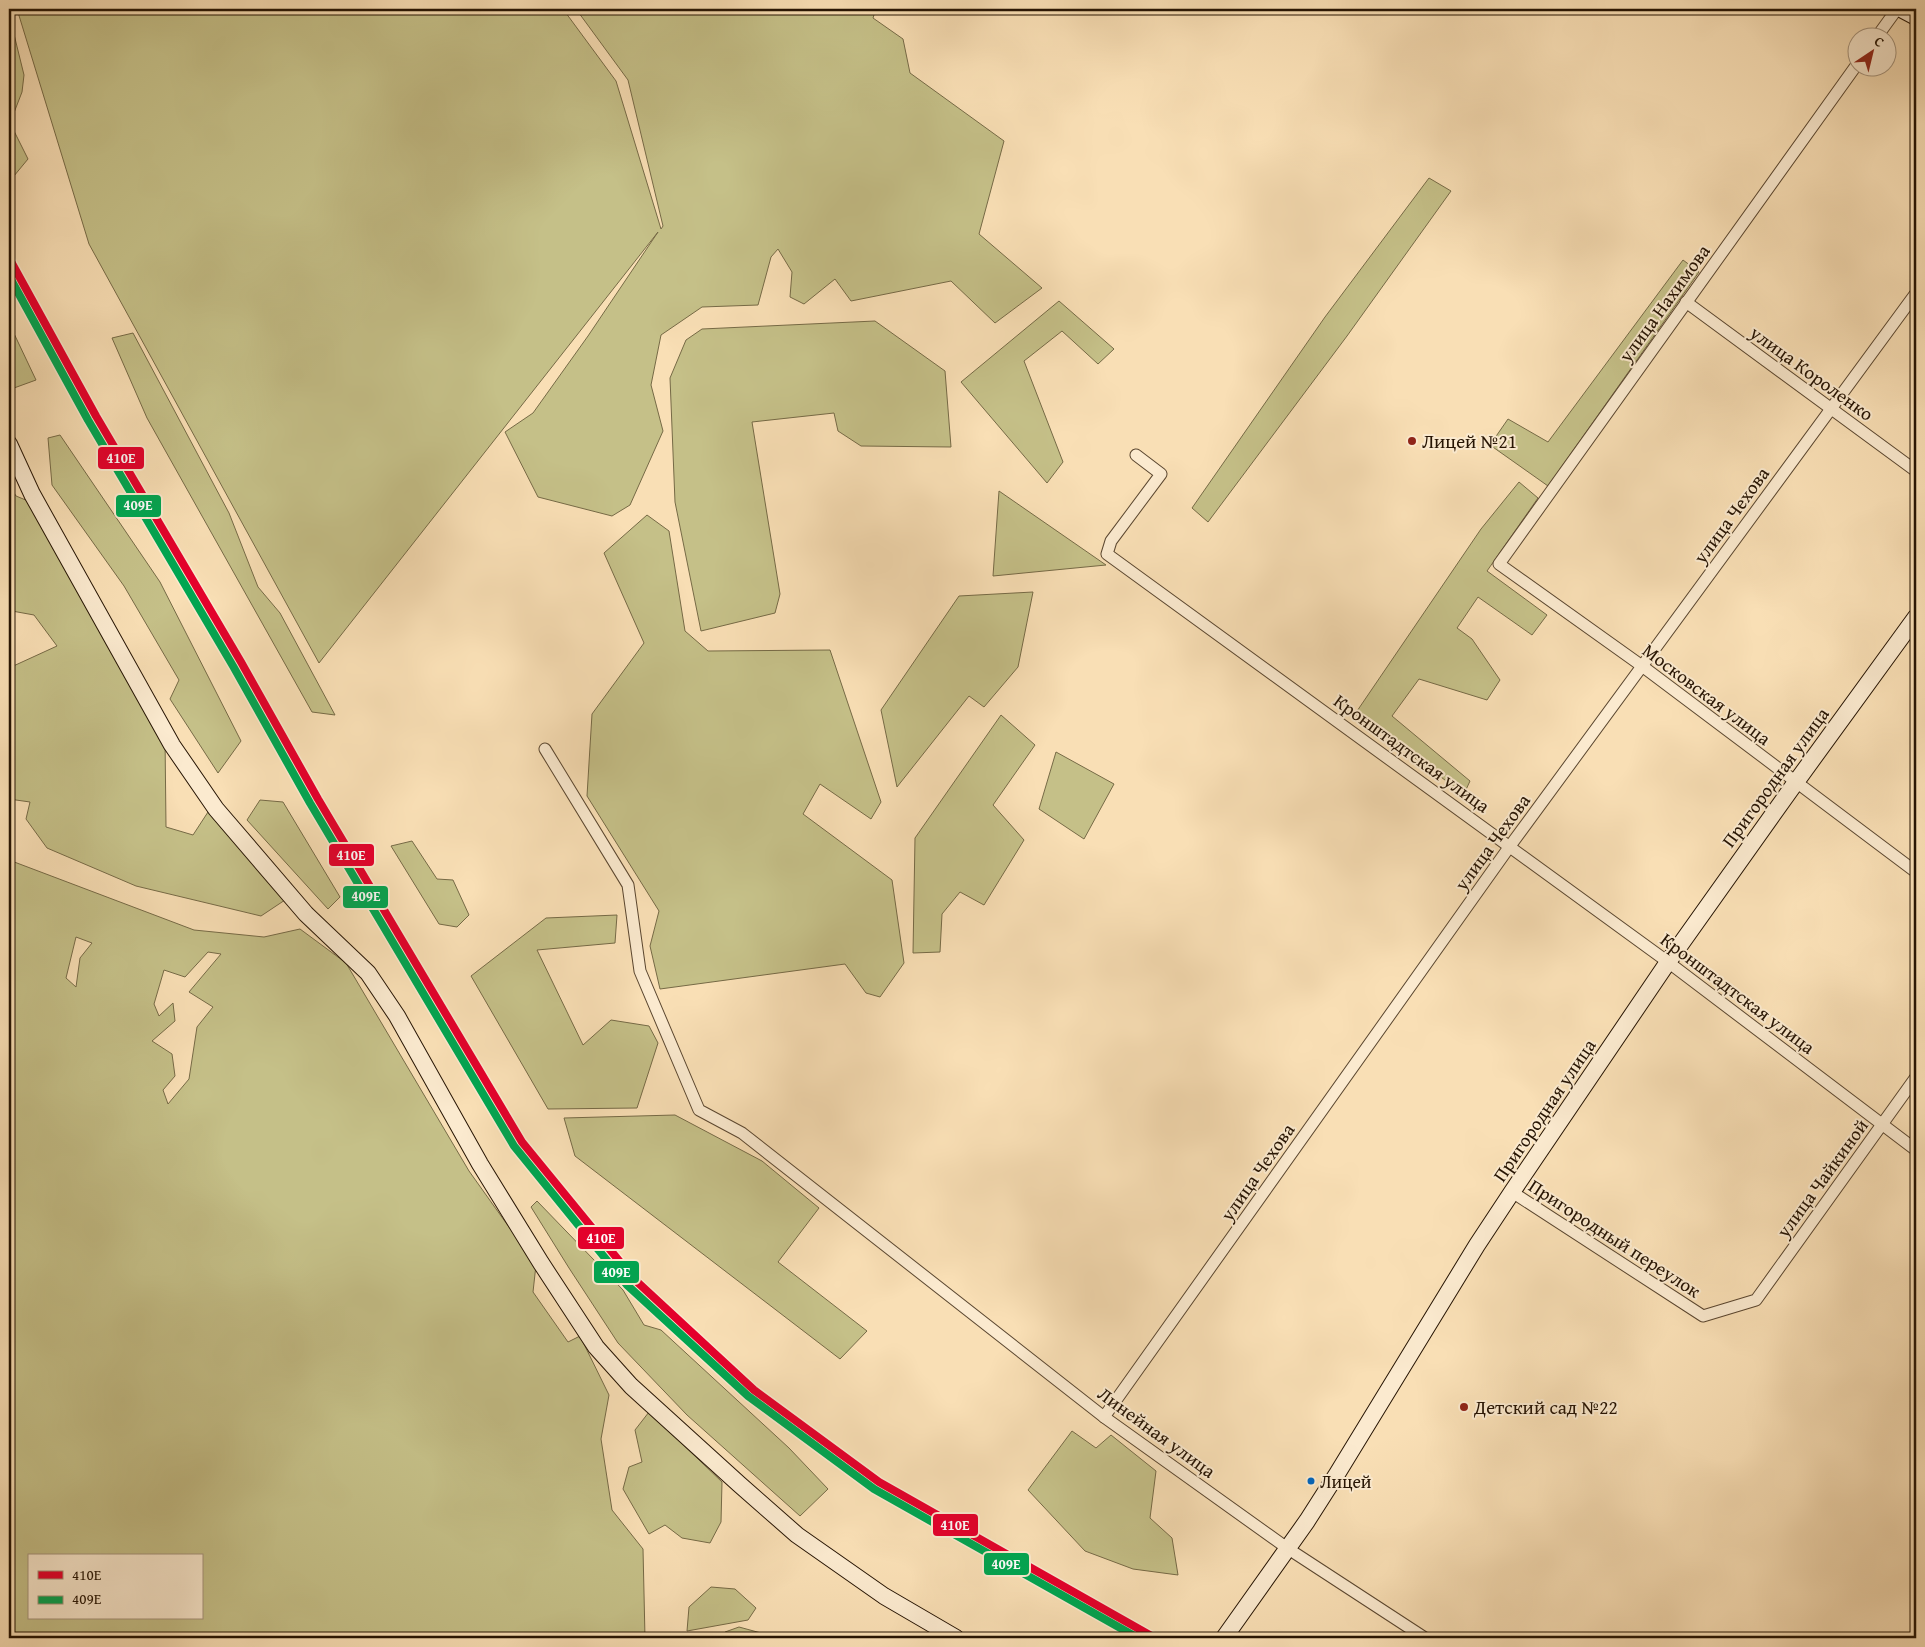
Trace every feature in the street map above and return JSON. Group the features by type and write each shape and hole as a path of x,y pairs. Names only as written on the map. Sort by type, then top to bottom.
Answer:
{"main road":[{"path":"1901,9 1916,17"},
{"path":"9,444 32,494 172,745 222,817 306,914 368,973 397,1016 480,1164 596,1347 631,1386 797,1535 884,1596 956,1638"},
{"name":"Пригородная улица","path":"1224,1638 1337,1474 1477,1245 1512,1192 1668,962 1916,617"}],"street":[{"path":"1883,28 1896,9"},
{"name":"улица Нахимова","path":"1499,564 1848,77"},
{"name":"улица Чехова","path":"1104,1417 1510,846 1916,293"},
{"name":"улица Короленко","path":"1686,302 1916,472"},
{"name":"Кронштадтская улица","path":"1136,455 1161,474 1111,541 1107,554 1668,962 1916,1150"},
{"name":"Московская улица","path":"1499,564 1642,666 1916,872"},
{"name":"Линейная улица","path":"545,749 628,885 640,971 699,1110 742,1133 1104,1417 1287,1548 1425,1638"},
{"name":"улица Чайкиной","path":"1756,1300 1916,1077"},
{"name":"Пригородный переулок","path":"1512,1192 1703,1316 1756,1300"}],"shaded area":[{"path":"17,9 563,9 616,81 661,229 663,226 628,80 576,9 876,9 873,18 903,39 910,73 1004,141 979,234 1042,288 995,323 951,281 851,301 835,279 804,304 790,297 792,272 778,249 771,257 758,305 702,307 661,335 651,385 663,431 630,505 612,516 538,497 505,432 533,413 588,336 658,232 319,663 89,244"},
{"path":"9,14 24,75 22,92 10,123 28,159 9,182"},
{"path":"1429,178 1451,191 1347,336 1208,522 1192,508 1325,317"},
{"path":"1683,260 1699,272 1548,486 1490,445 1508,419 1548,442"},
{"path":"1059,301 1114,349 1098,364 1062,331 1024,361 1063,462 1047,483 961,382"},
{"path":"875,321 945,371 951,447 861,446 838,431 834,413 752,422 780,594 775,613 701,631 675,502 670,378 686,340 702,329"},
{"path":"9,323 36,380 14,388 9,378"},
{"path":"133,333 229,513 258,587 280,613 335,715 312,712 147,418 112,338"},
{"path":"60,435 160,582 241,741 218,773 170,699 179,680 124,586 52,485 48,438"},
{"path":"1519,482 1538,498 1487,571 1547,615 1532,635 1478,597 1457,628 1472,639 1500,680 1487,700 1419,679 1392,716 1470,781 1464,794 1355,714 1481,529"},
{"path":"9,484 16,496 33,503 165,736 166,827 193,835 208,812 238,836 291,896 261,916 136,886 47,848 26,819 30,802 9,799 9,668 57,646 34,615 12,611 9,601"},
{"path":"999,491 1106,565 993,576"},
{"path":"647,515 669,531 685,631 708,651 830,650 881,802 871,819 820,784 803,814 892,880 904,963 880,997 866,993 845,964 660,989 650,946 659,911 587,796 592,714 644,643 604,553"},
{"path":"1033,592 1018,667 984,707 969,696 897,787 881,710 959,596"},
{"path":"1001,715 1035,745 993,805 1024,840 984,905 960,892 942,914 940,952 913,953 915,838"},
{"path":"1056,752 1114,784 1084,839 1039,809"},
{"path":"260,800 283,802 340,897 328,909 247,820"},
{"path":"412,841 437,879 453,880 469,915 457,927 439,924 391,846"},
{"path":"9,860 194,930 264,937 300,929 346,963 469,1171 536,1265 533,1292 568,1342 580,1336 609,1395 601,1439 612,1510 643,1549 645,1638 9,1638","holes":["76,937 92,943 80,958 76,987 66,978","208,952 221,954 189,992 213,1007 197,1027 189,1079 168,1104 163,1090 175,1076 172,1054 152,1041 175,1021 173,1003 159,1016 154,1004 164,970 185,977"]},
{"path":"617,915 615,943 537,950 583,1045 611,1020 649,1026 658,1043 637,1108 548,1109 471,976 546,918"},
{"path":"675,1115 762,1161 819,1208 778,1262 867,1331 840,1359 575,1156 564,1118"},
{"path":"537,1201 623,1290 644,1325 661,1330 789,1448 828,1489 800,1516 687,1415 618,1343 531,1207"},
{"path":"649,1412 722,1482 721,1522 710,1543 682,1538 665,1525 649,1534 623,1489 629,1467 642,1462 635,1430"},
{"path":"1072,1431 1096,1448 1111,1435 1156,1471 1150,1518 1172,1538 1178,1575 1133,1569 1085,1551 1028,1490"},
{"path":"711,1587 735,1589 756,1608 748,1620 687,1631 689,1607"},
{"path":"739,1627 761,1633 762,1638 723,1638 725,1632"}],"transit line":[{"name":"410E","path":"9,258 96,416 241,662 318,799 522,1142 634,1279 754,1390 879,1482 1155,1638"},
{"name":"409E","path":"9,276 88,420 233,666 310,803 514,1146 627,1285 748,1396 874,1489 1138,1638"}],"place":[{"name":"Лицей №21","path":"1412,441"},
{"name":"Детский сад №22","path":"1464,1407"},
{"name":"Лицей","path":"1311,1481"}]}
